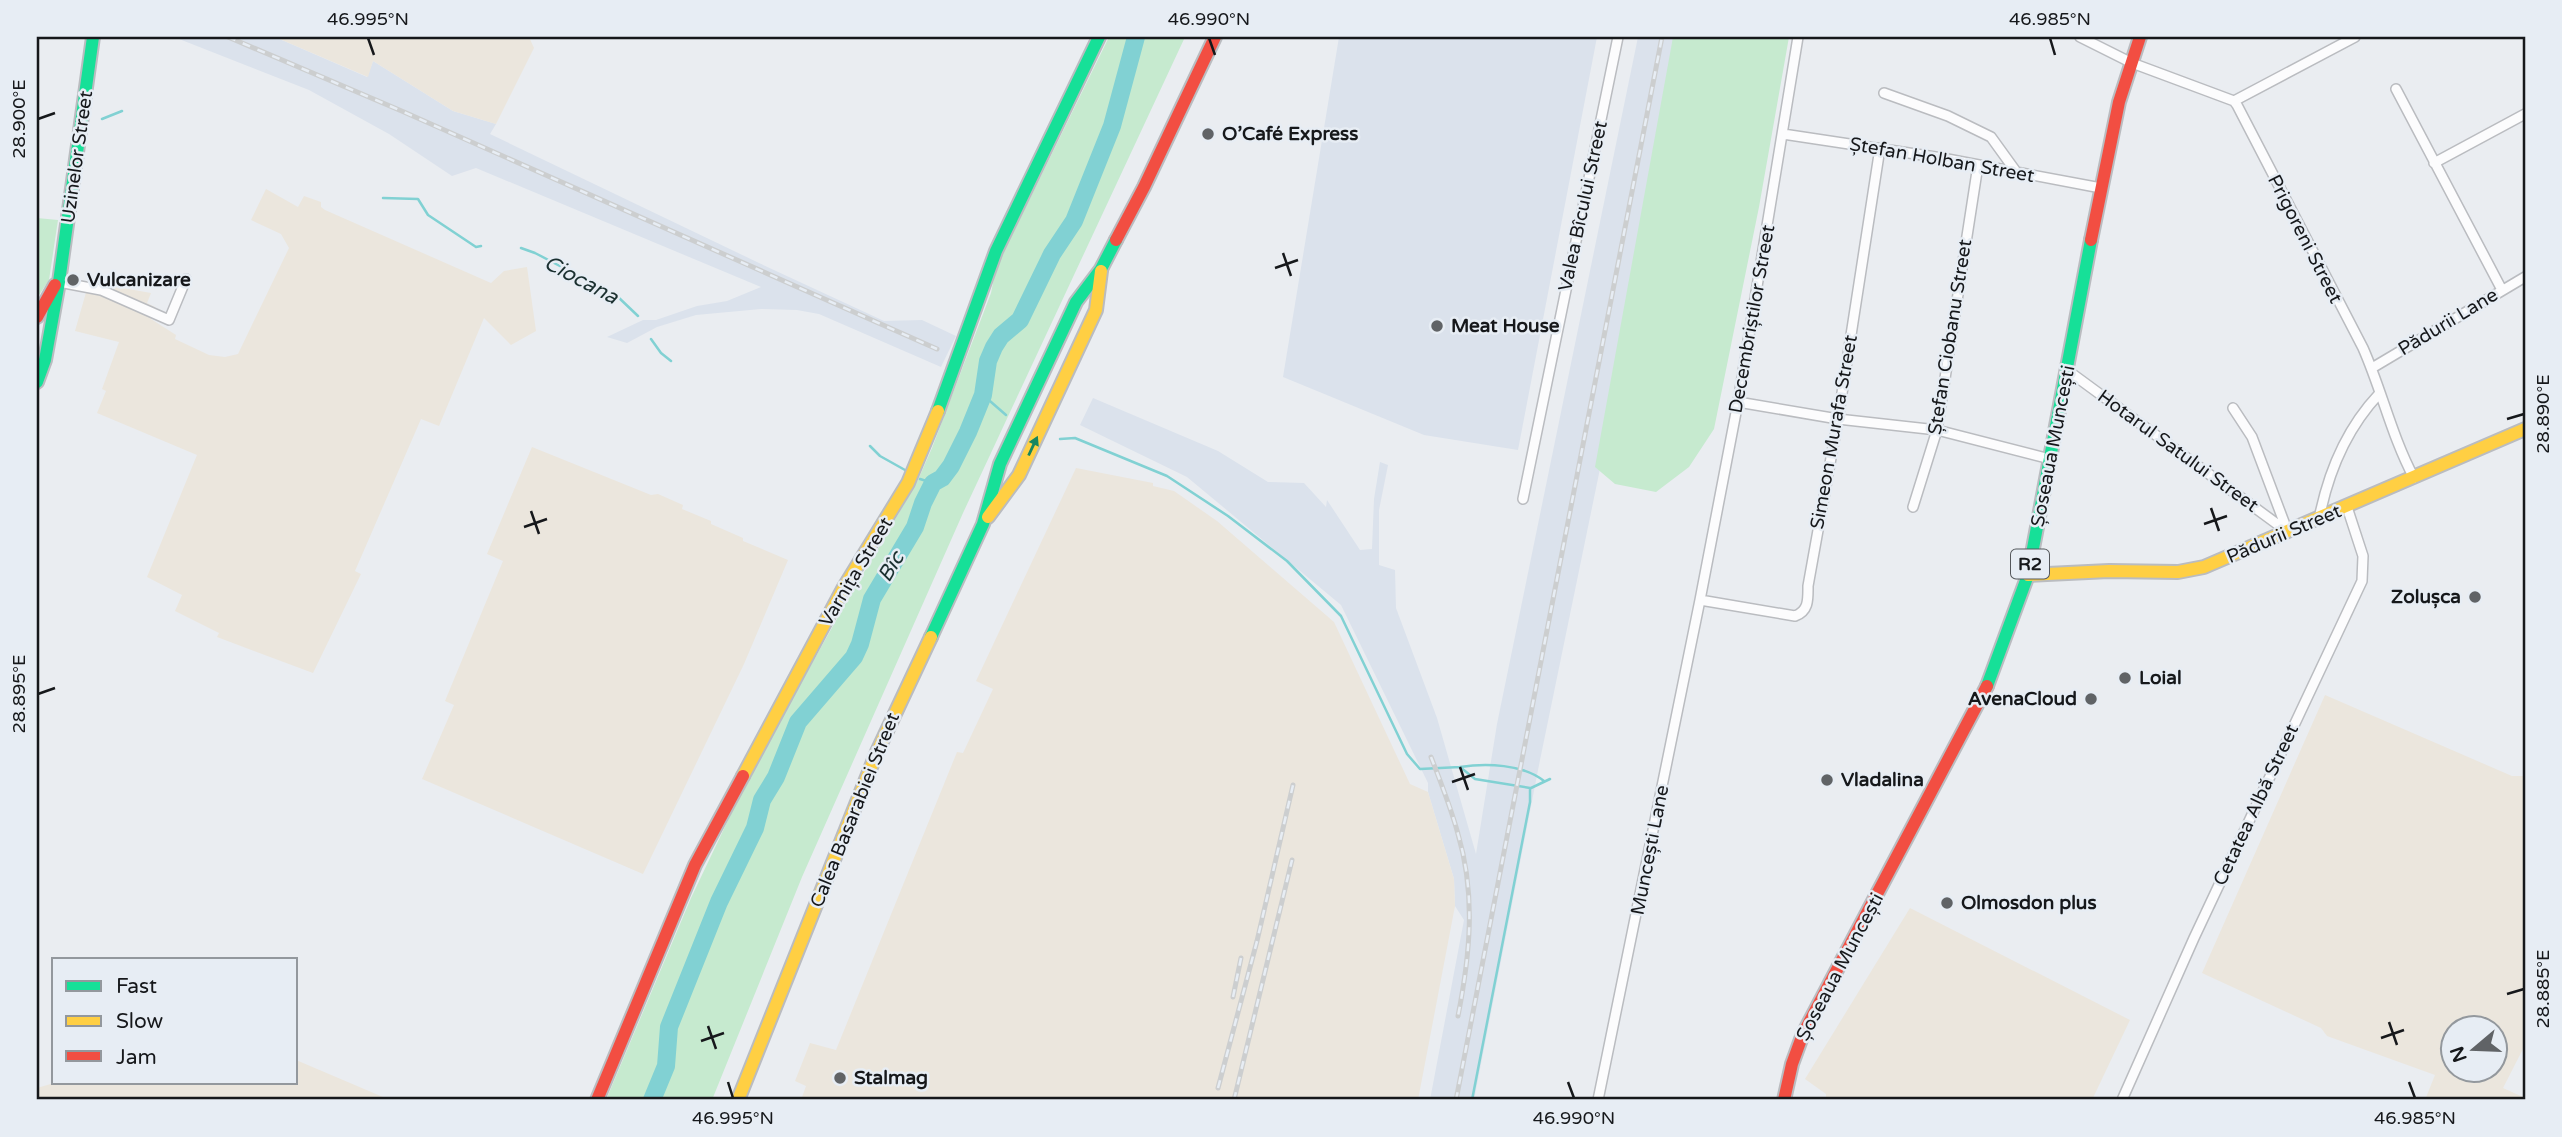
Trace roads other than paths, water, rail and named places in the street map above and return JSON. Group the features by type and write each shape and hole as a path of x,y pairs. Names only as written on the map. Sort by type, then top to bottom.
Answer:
{"main road":[{"name":"Uzinelor Street","path":"37,382 59,280 93,37"},
{"name":"Varnița Street","path":"597,1100 695,864 843,589 908,483 996,251 1099,37"},
{"name":"Calea Basarabiei Street","path":"738,1100 877,752 983,524 1000,464 1076,302 1101,270 1144,187 1215,37"},
{"name":"Șoseaua Muncești","path":"1784,1100 1803,1034 1989,684 2028,575 2101,188 2119,102 2140,37"},
{"name":"Calea Basarabiei Street","path":"983,524 1019,475 1096,310 1101,270"},
{"name":"Uzinelor Street","path":"38,315 59,280"},
{"path":"1060,338 1072,339 1077,348"},
{"path":"37,344 42,349 41,364"},
{"name":"Pădurii Street","path":"2028,575 2191,570 2204,567 2525,429"},
{"path":"1000,464 1008,472 1019,475"}],"street":[{"name":"Valea Bîcului Street","path":"1523,499 1618,37"},
{"name":"Decembriștilor Street","path":"1700,600 1738,402 1798,37"},
{"path":"2080,37 2132,63 2234,101 2355,37"},
{"path":"2396,89 2501,290"},
{"path":"1884,93 1948,116 1991,137 2017,173"},
{"name":"Prigoreni Street","path":"2234,101 2242,111 2372,368 2400,452 2414,478"},
{"path":"2434,163 2525,114"},
{"name":"Ștefan Holban Street","path":"1783,134 1880,148 2101,188"},
{"name":"Simeon Murafa Street","path":"1700,600 1795,616 1805,609 1880,148"},
{"name":"Ștefan Ciobanu Street","path":"1913,507 1937,430 1978,165"},
{"name":"Pădurii Lane","path":"2372,368 2525,277"},
{"path":"59,280 101,290 169,320 186,279"},
{"name":"Hotarul Satului Street","path":"2067,370 2288,532"},
{"path":"2319,519 2325,489 2352,427 2379,394"},
{"path":"1738,402 1838,419 1937,430 2050,459"},
{"path":"2233,408 2252,437 2288,532"},
{"name":"Cetatea Albă Street","path":"2122,1100 2194,938 2361,580 2363,556 2347,507"},
{"name":"Muncești Lane","path":"1598,1100 1700,600"}],"waterway":[{"name":"Bîc","path":"652,1100 666,1066 669,1027 719,902 755,828 762,800 776,777 798,722 854,657 872,599 915,527 933,483 942,478 951,466 968,432 983,395 988,361 994,347 1001,336 1020,320 1052,254 1074,221 1112,126 1136,37"},
{"name":"Ciocana","path":"102,119 122,111"},
{"name":"Ciocana","path":"383,198 418,199 428,215 476,247 481,246"},
{"name":"Ciocana","path":"521,248 617,296 638,316"},
{"name":"Ciocana","path":"651,339 671,361"},
{"path":"983,395 1006,415"},
{"path":"1060,439 1075,438 1167,476 1228,516 1287,561 1341,616 1407,754 1420,769 1460,767 1475,779 1530,788 1530,802 1472,1100"},
{"name":"Ciocana","path":"870,446 880,456 905,470"},
{"name":"Ciocana","path":"920,479 933,483"},
{"path":"1460,767 1504,766 1526,771 1544,781"},
{"path":"1531,788 1550,779"}],"railway":[{"path":"228,37 404,112 937,349"},
{"path":"1456,1100 1662,37"},
{"path":"1431,757 1455,824 1467,880 1468,948 1458,1016"},
{"path":"1218,1088 1257,941 1293,785"},
{"path":"1234,1100 1292,860"},
{"path":"1233,997 1241,958"}],"place":[{"name":"O’Café Express","path":"1208,134"},
{"name":"Vulcanizare","path":"73,280"},
{"name":"Meat House","path":"1437,326"},
{"name":"Zolușca","path":"2475,597"},
{"name":"Loial","path":"2125,678"},
{"name":"AvenaCloud","path":"2091,699"},
{"name":"Vladalina","path":"1827,780"},
{"name":"Olmosdon plus","path":"1947,903"},
{"name":"Stalmag","path":"840,1078"}]}
